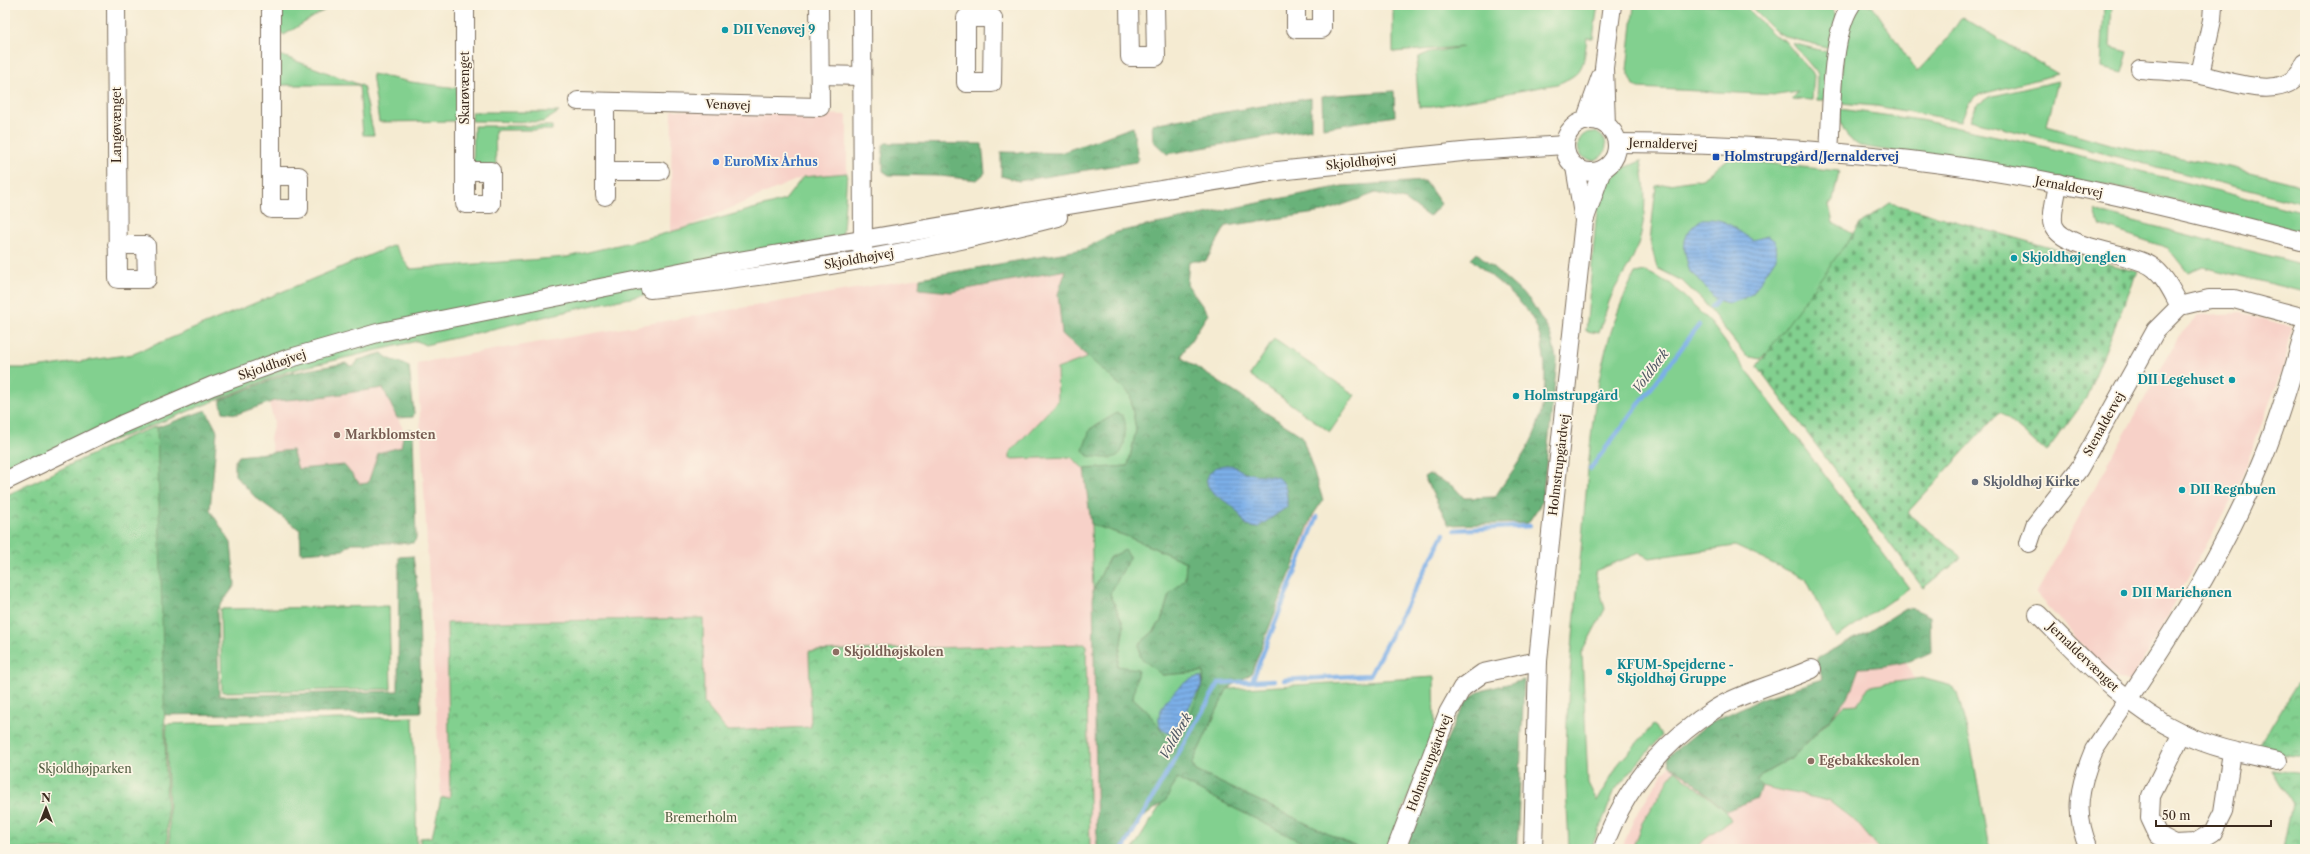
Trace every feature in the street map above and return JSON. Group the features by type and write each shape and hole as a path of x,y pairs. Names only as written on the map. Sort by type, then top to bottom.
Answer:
{"street":[{"name":"Langøvænget","path":"116,5 117,245"},
{"path":"271,5 272,176"},
{"name":"Skarøvænget","path":"464,5 465,171"},
{"name":"Venøvej","path":"578,101 820,107 819,5"},
{"path":"862,5 863,259"},
{"path":"1129,5 1130,56 1156,56 1155,5"},
{"path":"1296,5 1296,29 1322,29 1322,5"},
{"path":"1606,125 1604,68 1612,5"},
{"path":"1829,152 1837,52 1844,15 1851,5"},
{"path":"2200,74 2212,20 2213,5"},
{"path":"2140,69 2200,74 2245,86 2271,89 2290,82 2303,68 2305,63"},
{"path":"1585,121 1604,68"},
{"path":"820,75 862,76"},
{"path":"605,102 605,196"},
{"path":"1585,121 1597,121 1606,125 1614,133 1617,143 1615,156 1612,162 1602,170 1589,172 1575,167 1566,155 1565,145 1569,132 1578,123 1585,121"},
{"name":"Jernaldervej","path":"1617,143 1668,143 1829,152 1944,165 2058,183 2305,242"},
{"name":"Skjoldhøjvej","path":"5,480 123,424 212,386 287,359 381,332 716,265 1277,171 1339,164 1565,145"},
{"name":"Holmstrupgårdvej","path":"1575,167 1584,221"},
{"name":"Holmstrupgårdvej","path":"1533,849 1538,661 1584,221 1602,170"},
{"path":"605,171 660,171"},
{"path":"2058,183 2053,221 2058,232 2070,240 2148,264 2162,276 2180,306"},
{"name":"Skjoldhøjvej","path":"554,298 737,280 863,259 1003,231 1159,191"},
{"name":"Stenaldervej","path":"2029,543 2035,525 2079,469 2156,330 2180,306 2209,298 2234,299 2305,318"},
{"name":"Jernaldervænget","path":"2088,849 2083,835 2079,810 2082,779 2094,750 2128,701 2189,606 2219,553 2263,458 2305,329"},
{"name":"Jernaldervænget","path":"2038,614 2128,701 2182,733 2232,752 2278,761"},
{"name":"Holmstrupgårdvej","path":"1396,849 1448,713 1462,688 1483,673 1538,661"},
{"path":"1603,849 1612,822 1631,790 1654,759 1680,734 1722,705 1812,669"},
{"path":"2182,733 2151,796 2150,818 2158,835 2175,844 2195,843 2213,832 2223,812 2232,752"}],"shaded area":[{"path":"672,110 847,115 847,173 803,177 670,234"},
{"name":"Skjoldhøjskolen","path":"1125,243 1071,325 1319,518 1123,849 817,849 708,787 441,798 417,363"},
{"path":"2242,313 2292,327 2285,362 2237,489 2132,680 2117,679 2087,650 2036,594 2180,335 2199,315"},
{"name":"Markblomsten","path":"383,388 404,431 401,447 378,453 368,483 360,484 344,465 298,469 292,450 273,453 270,439 274,422 269,403 274,401 320,397"},
{"name":"Egebakkeskolen","path":"1886,651 1901,654 1929,705 1965,849 1622,849 1634,818 1662,774 1693,742"}],"green space":[{"path":"280,5 333,5 284,35 279,31"},
{"path":"1393,5 1598,5 1593,38 1587,38 1585,55 1581,67 1578,72 1566,80 1557,84 1432,107 1419,107 1416,71 1419,57 1430,52 1463,47 1393,52"},
{"path":"1634,5 1744,5 1774,35 1784,40 1814,75 1812,100 1792,99 1798,92 1777,95 1638,88 1634,85 1627,70"},
{"path":"1749,5 1831,5 1837,18 1830,48 1786,37 1774,30"},
{"path":"1860,5 1872,5 1917,72 1948,38 1962,17 2058,74 1978,95 1968,104 1961,121 1876,106 1840,103 1845,39 1848,26"},
{"path":"2104,5 2112,5 2110,47 2128,52 2122,73 2101,68"},
{"path":"1792,43 1831,53 1826,100 1817,100 1818,74"},
{"path":"280,55 363,86 374,135 363,135 359,85 280,85"},
{"path":"372,74 411,82 457,88 458,121 379,122"},
{"path":"2058,81 2047,126 2114,145 2234,168 2296,184 2305,187 2305,204 1970,120 1977,105 1989,97"},
{"path":"1394,91 1395,116 1323,128 1322,96"},
{"path":"1311,98 1311,129 1167,154 1153,141 1152,124"},
{"path":"1840,109 1920,120 2034,144 2305,213 2305,233 2133,190 1860,146 1850,139 1844,131"},
{"path":"472,112 559,112 543,122 472,121"},
{"path":"474,126 552,126 552,130 495,130 496,168 473,166"},
{"path":"1133,127 1138,159 1136,162 1019,181 1001,176 1001,152 1060,153"},
{"path":"1592,132 1602,136 1606,146 1602,156 1592,160 1582,156 1578,146 1582,136"},
{"path":"886,143 982,144 985,173 977,180 940,176 889,175 883,171 883,145"},
{"path":"1727,159 1839,171 1833,200 1829,205 1833,223 1855,235 1815,304 1760,359 1746,356 1703,301 1682,281 1657,268 1650,241 1656,186 1702,179"},
{"path":"1641,161 1645,198 1643,222 1638,245 1629,266 1613,292 1599,333 1586,331 1597,209 1608,182 1622,169"},
{"path":"847,173 841,259 598,304 425,345 417,341 289,371 154,425 5,480 5,368 35,368 133,354 394,245 410,269 567,257 656,236 785,200 803,177"},
{"path":"1425,181 1441,204 1429,217 1405,200 1376,193 1323,212 1226,226 1206,261 1189,261 1187,284 1208,314 1182,354 1182,358 1302,436 1323,500 1313,515 1251,674 1227,689 1192,764 1196,771 1360,849 1315,849 1177,779 1166,800 1135,824 1121,849 1097,849 1093,591 1109,558 1125,550 1130,557 1110,594 1124,626 1117,666 1138,669 1133,698 1149,713 1168,739 1181,726 1197,699 1204,672 1162,675 1140,657 1139,644 1153,632 1161,621 1169,595 1185,579 1186,562 1126,536 1091,524 1084,469 1128,466 1136,430 1130,394 1062,334 1058,294 1066,270 951,292 919,289 920,278 1084,249 1117,232 1342,186"},
{"path":"1890,203 2137,272 2086,398 2046,452 2000,412 1907,513 1962,557 1923,588 1757,366 1861,223"},
{"path":"2095,211 2305,265 2305,292 2203,267 2188,273 2168,248 2099,225"},
{"path":"1477,253 1530,300 1550,333 1557,361 1542,502 1528,523 1449,525 1424,477 1429,474 1454,487 1464,498 1495,497 1526,450 1534,435 1543,405 1545,370 1543,352 1533,321 1519,301 1471,259"},
{"path":"1645,271 1671,284 1711,323 1909,588 1836,638 1806,579 1735,546 1650,558 1639,553 1595,571 1605,609 1582,652 1588,783 1597,801 1619,763 1653,725 1656,727 1661,736 1615,790 1591,849 1569,849 1566,790 1568,698 1596,396 1610,335 1621,304 1635,273"},
{"path":"1274,339 1355,395 1330,432 1250,375"},
{"path":"382,353 385,356 409,367 414,413 413,417 397,418 383,388 320,397 274,401 237,414 223,412 220,400 286,374 346,363 350,366 355,365 358,360"},
{"path":"1089,357 1130,394 1136,430 1128,466 1084,469 1071,457 1010,459 1010,452 1058,401 1057,369"},
{"path":"206,410 217,431 210,510 231,543 235,585 217,610 219,696 398,691 399,557 413,556 419,600 421,712 149,715 149,443 158,427"},
{"path":"1117,413 1123,416 1125,423 1124,443 1122,450 1115,457 1110,458 1088,456 1083,450 1090,429"},
{"name":"Skjoldhøjparken","path":"157,426 168,849 5,849 5,496 128,437"},
{"path":"409,429 413,430 416,539 413,543 352,543 343,550 301,553 300,530 255,497 235,475 235,461 239,456 292,450 298,469 344,465 360,484 368,483 378,453 401,447 404,431"},
{"path":"1091,524 1126,536 1186,562 1185,579 1169,595 1161,621 1153,632 1139,644 1162,675 1204,671 1200,690 1192,709 1175,734 1168,740 1149,713 1133,698 1117,666 1124,626 1110,594 1130,557 1109,558 1093,591"},
{"path":"389,606 391,689 222,692 220,609"},
{"path":"1906,608 1914,609 1930,616 1931,652 1896,664 1859,668 1850,693 1833,715 1793,757 1763,774 1757,781 1761,786 1757,798 1726,811 1685,775 1670,766 1667,757 1709,723 1763,698 1823,679 1816,661 1818,657 1868,632"},
{"name":"Bremerholm","path":"703,618 704,703 727,731 811,727 809,651 1086,644 1090,849 420,849 420,838 432,837 441,798 450,797 447,623"},
{"path":"2305,671 2305,757 2256,751"},
{"path":"1434,677 1435,731 1387,849 1360,849 1196,771 1192,764 1227,689"},
{"path":"1922,678 1952,686 1957,692 1971,745 1989,849 1879,849 1857,823 1829,801 1761,786 1756,781 1762,775 1793,757 1844,705 1858,704 1869,686"},
{"path":"1524,680 1517,849 1405,849 1445,743 1464,705 1472,696 1489,688"},
{"path":"413,717 417,849 170,849 166,724"},
{"path":"1675,770 1726,811 1731,820 1708,836 1696,849 1632,849 1642,823"},
{"path":"2272,770 2305,774 2305,849 2283,849 2292,804"},
{"path":"1177,779 1315,849 1133,849"}],"water":[{"path":"1702,219 1719,220 1725,222 1753,240 1768,236 1775,241 1776,258 1753,293 1745,298 1728,304 1717,301 1698,278 1690,272 1685,249 1686,236 1689,231"},
{"path":"1222,465 1228,465 1245,472 1275,477 1281,480 1285,485 1287,494 1287,507 1257,528 1247,526 1236,510 1216,495 1208,485 1207,480 1209,474 1213,470"},
{"path":"1202,677 1201,687 1174,732 1170,734 1161,728 1159,720 1161,710 1167,700 1184,683 1194,678"}],"waterway":[{"name":"Voldbæk","path":"1712,307 1717,301"},
{"name":"Voldbæk","path":"1590,469 1699,325"},
{"path":"1252,681 1317,517"},
{"name":"Voldbæk","path":"1455,530 1530,526"},
{"name":"Voldbæk","path":"1284,680 1370,675 1444,534"},
{"name":"Voldbæk","path":"1123,849 1219,683 1274,680"}],"place":[{"name":"DII Venøvej 9","path":"725,30"},
{"name":"Holmstrupgård/Jernaldervej","path":"1716,157"},
{"name":"EuroMix Århus","path":"716,162"},
{"name":"Skjoldhøj englen","path":"2014,258"},
{"name":"DII Legehuset","path":"2232,380"},
{"name":"Holmstrupgård","path":"1516,396"},
{"name":"Markblomsten","path":"337,435"},
{"name":"Skjoldhøj Kirke","path":"1975,482"},
{"name":"DII Regnbuen","path":"2182,490"},
{"name":"DII Mariehønen","path":"2124,593"},
{"name":"Skjoldhøjskolen","path":"836,652"},
{"name":"KFUM-Spejderne - Skjoldhøj Gruppe","path":"1609,672"},
{"name":"Egebakkeskolen","path":"1811,761"}]}
